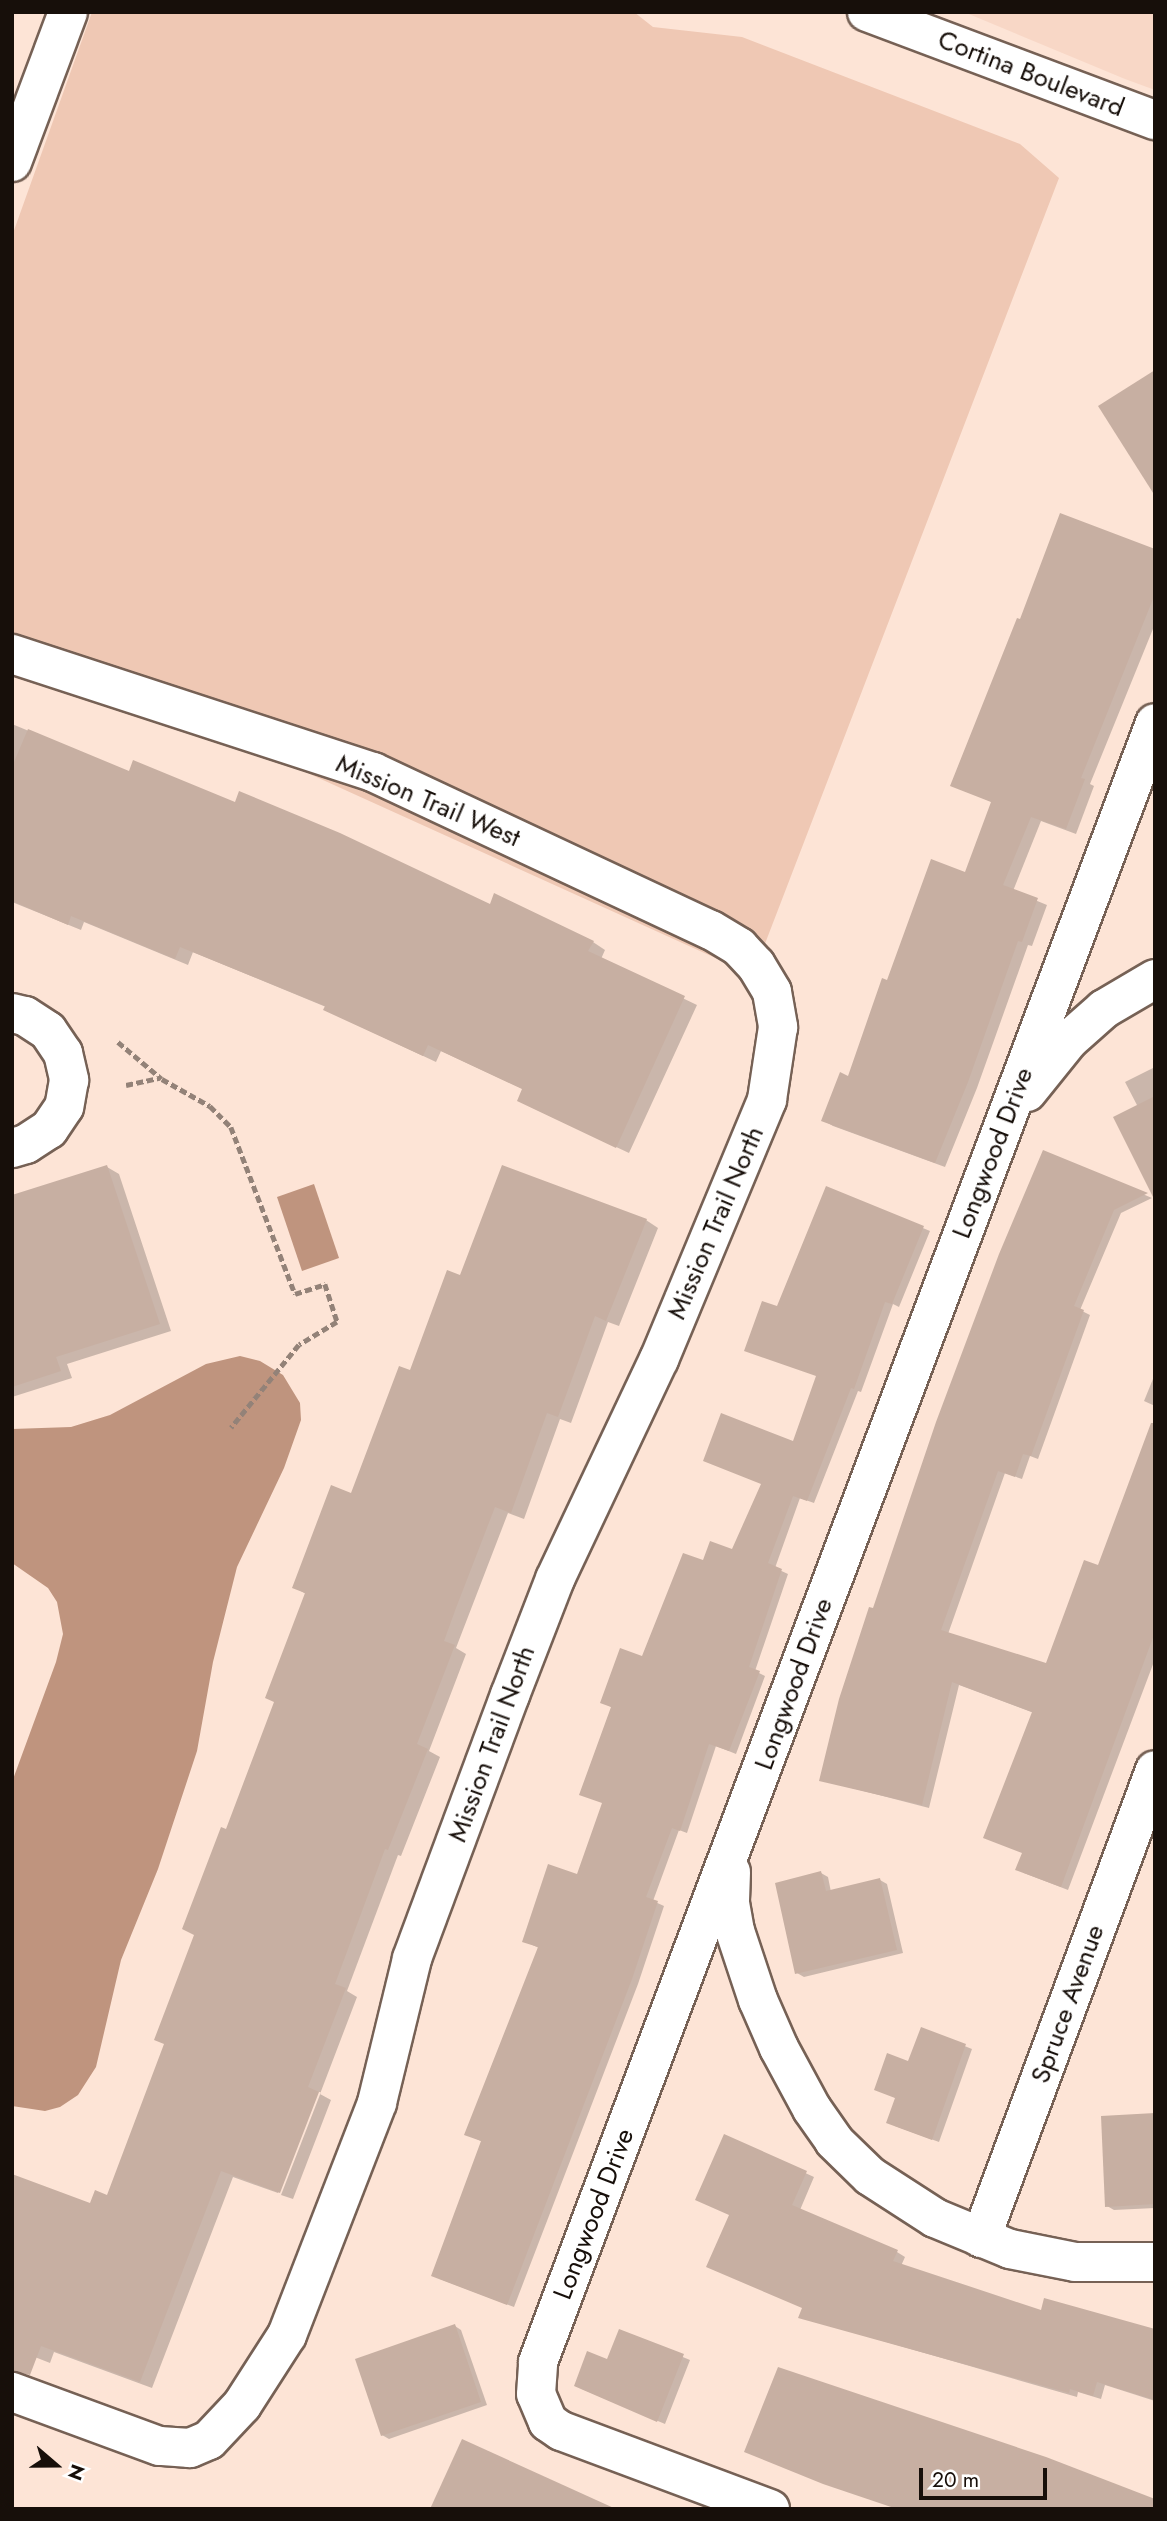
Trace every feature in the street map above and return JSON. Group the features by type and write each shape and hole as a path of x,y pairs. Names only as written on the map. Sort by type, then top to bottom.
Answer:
{"street":[{"path":"12,162 68,12"},
{"name":"Cortina Boulevard","path":"867,12 1155,120"},
{"name":"Mission Trail West","path":"12,654 373,772 726,937 756,965 772,992"},
{"name":"Longwood Drive","path":"770,2509 561,2431 548,2422 541,2410 535,2379 538,2362 1155,723"},
{"path":"995,1144 1017,1106 1069,1040 1104,1009 1155,979"},
{"name":"Mission Trail North","path":"12,2392 159,2446 190,2448 209,2440 242,2405 287,2335 377,2103 412,1959 550,1592 659,1359 767,1100 778,1027 772,992"},
{"path":"12,1013 25,1016 48,1031 63,1053 69,1080 64,1107 49,1129 26,1144 12,1148"},
{"name":"Spruce Avenue","path":"981,2238 1155,1770"},
{"path":"738,1832 730,1892 734,1931 758,2000 812,2109 834,2141 870,2176 926,2213 1010,2249 1075,2262 1155,2262"}],"path":[{"path":"118,1042 160,1078 210,1106 231,1127 295,1294 325,1284 337,1322 299,1345 231,1428"},
{"path":"126,1085 160,1078"}],"shaded area":[{"path":"92,12 634,12 653,27 742,37 1020,144 1059,178 753,975 12,639 12,236"},
{"path":"964,12 1155,12 1155,90 1125,79"},
{"path":"314,1184 339,1258 302,1271 277,1197"},
{"path":"240,1356 260,1361 283,1375 300,1403 301,1420 284,1468 237,1567 213,1662 197,1751 158,1869 121,1960 96,2067 78,2095 60,2107 45,2111 12,2106 12,1782 56,1662 63,1634 57,1602 48,1588 12,1563 12,1429 71,1427 110,1415 206,1364"}],"building":[{"path":"1155,370 1155,496 1098,406"},
{"path":"1060,513 1155,549 1155,594 1081,778 1085,779 1066,829 1031,817 1003,885 1038,898 1022,942 1018,941 968,1082 935,1163 821,1121 840,1072 848,1076 882,978 887,980 931,859 965,872 991,802 950,786 1017,618 1020,619"},
{"path":"28,729 129,771 133,760 235,802 239,791 340,833 490,904 494,893 594,941 588,951 685,996 616,1148 517,1101 522,1089 428,1045 423,1056 323,1010 325,1006 180,947 175,959 71,916 68,925 12,901 12,767"},
{"path":"1155,1096 1155,1201 1113,1117"},
{"path":"1043,1150 1148,1193 1114,1210 1074,1306 1084,1310 1031,1456 1023,1454 1015,1477 998,1471 941,1630 1046,1663 1084,1560 1098,1565 1151,1423 1155,1423 1155,1632 1061,1887 1015,1870 1022,1853 983,1838 1032,1712 952,1682 922,1805 819,1781 839,1699 869,1607 873,1608 936,1422 999,1254"},
{"path":"107,1165 160,1324 56,1357 61,1371 12,1387 12,1195"},
{"path":"502,1165 647,1219 606,1321 595,1316 558,1417 547,1413 511,1513 495,1507 456,1608 444,1641 455,1645 417,1744 428,1749 388,1850 385,1849 335,1984 346,1988 308,2087 319,2092 280,2193 221,2171 140,2382 41,2346 30,2375 12,2371 12,2174 90,2203 95,2190 107,2195 164,2044 154,2040 194,1935 182,1929 221,1827 226,1829 274,1702 265,1698 305,1593 292,1588 331,1485 351,1493 399,1366 410,1370 447,1270 460,1275"},
{"path":"826,1186 924,1226 892,1304 885,1302 854,1389 851,1388 807,1501 793,1496 768,1563 782,1569 749,1667 760,1671 729,1751 709,1744 680,1831 672,1828 646,1897 658,1901 632,1979 507,2305 431,2276 481,2141 464,2135 538,1947 522,1942 548,1864 577,1874 602,1803 579,1795 611,1707 600,1703 620,1648 642,1656 683,1553 703,1560 710,1541 732,1549 761,1484 703,1461 721,1413 793,1441 816,1376 744,1351 762,1301 777,1306"},
{"path":"821,1871 826,1891 880,1878 897,1950 795,1974 775,1883"},
{"path":"921,2027 966,2044 932,2140 886,2123 895,2098 874,2090 887,2053 908,2061"},
{"path":"1155,2113 1155,2204 1105,2207 1101,2116"},
{"path":"724,2134 807,2171 792,2205 898,2250 893,2261 1041,2310 1044,2298 1155,2329 1155,2400 1097,2382 1093,2396 1070,2389 1069,2393 798,2318 802,2308 706,2267 729,2215 695,2200"},
{"path":"455,2324 481,2402 381,2436 355,2359"},
{"path":"619,2329 684,2354 657,2422 574,2386 587,2351 607,2359"},
{"path":"778,2367 1046,2457 1155,2499 1155,2509 897,2509 823,2484 744,2452"},
{"path":"462,2439 616,2509 430,2509"}]}
